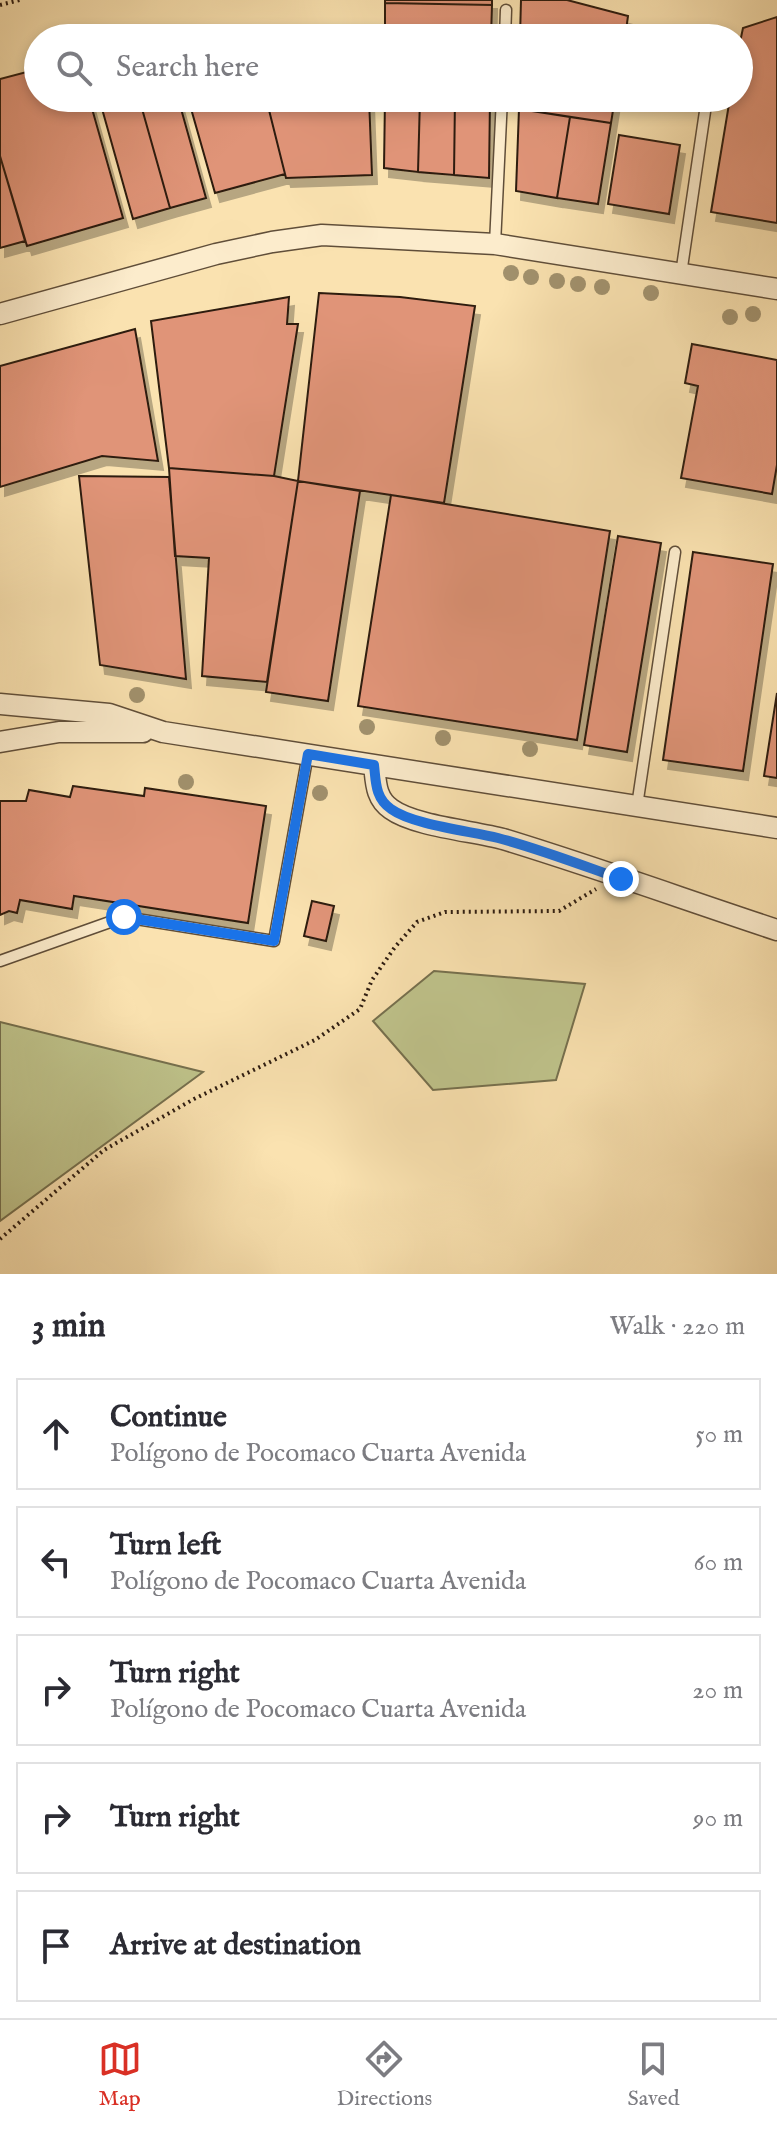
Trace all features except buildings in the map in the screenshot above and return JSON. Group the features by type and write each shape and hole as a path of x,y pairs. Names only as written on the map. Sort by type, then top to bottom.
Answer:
{"street":[{"path":"0,314 216,254 284,240 337,235 495,244 777,289"},
{"path":"0,704 109,714 163,732"},
{"path":"0,742 59,732 163,732 777,828"},
{"path":"374,765 374,781 379,795 389,808 405,816 501,839 777,930"}],"lane":[{"path":"506,10 506,24"},
{"path":"495,244 501,112"},
{"path":"681,274 705,112"},
{"path":"637,806 675,552"},
{"path":"0,961 124,917 274,941 308,754"}],"path":[{"path":"0,5 20,0"},
{"path":"0,1239 104,1150 194,1099 315,1040 360,1009 372,980 417,922 445,912 559,911 597,888 608,874"}],"green space":[{"path":"434,971 585,984 556,1080 433,1090 373,1021"},
{"path":"0,1022 203,1072 0,1221"}],"route":[{"path":"124,917 274,941 308,754 374,765 374,781 379,795 389,808 405,816 501,839 621,879"}]}
